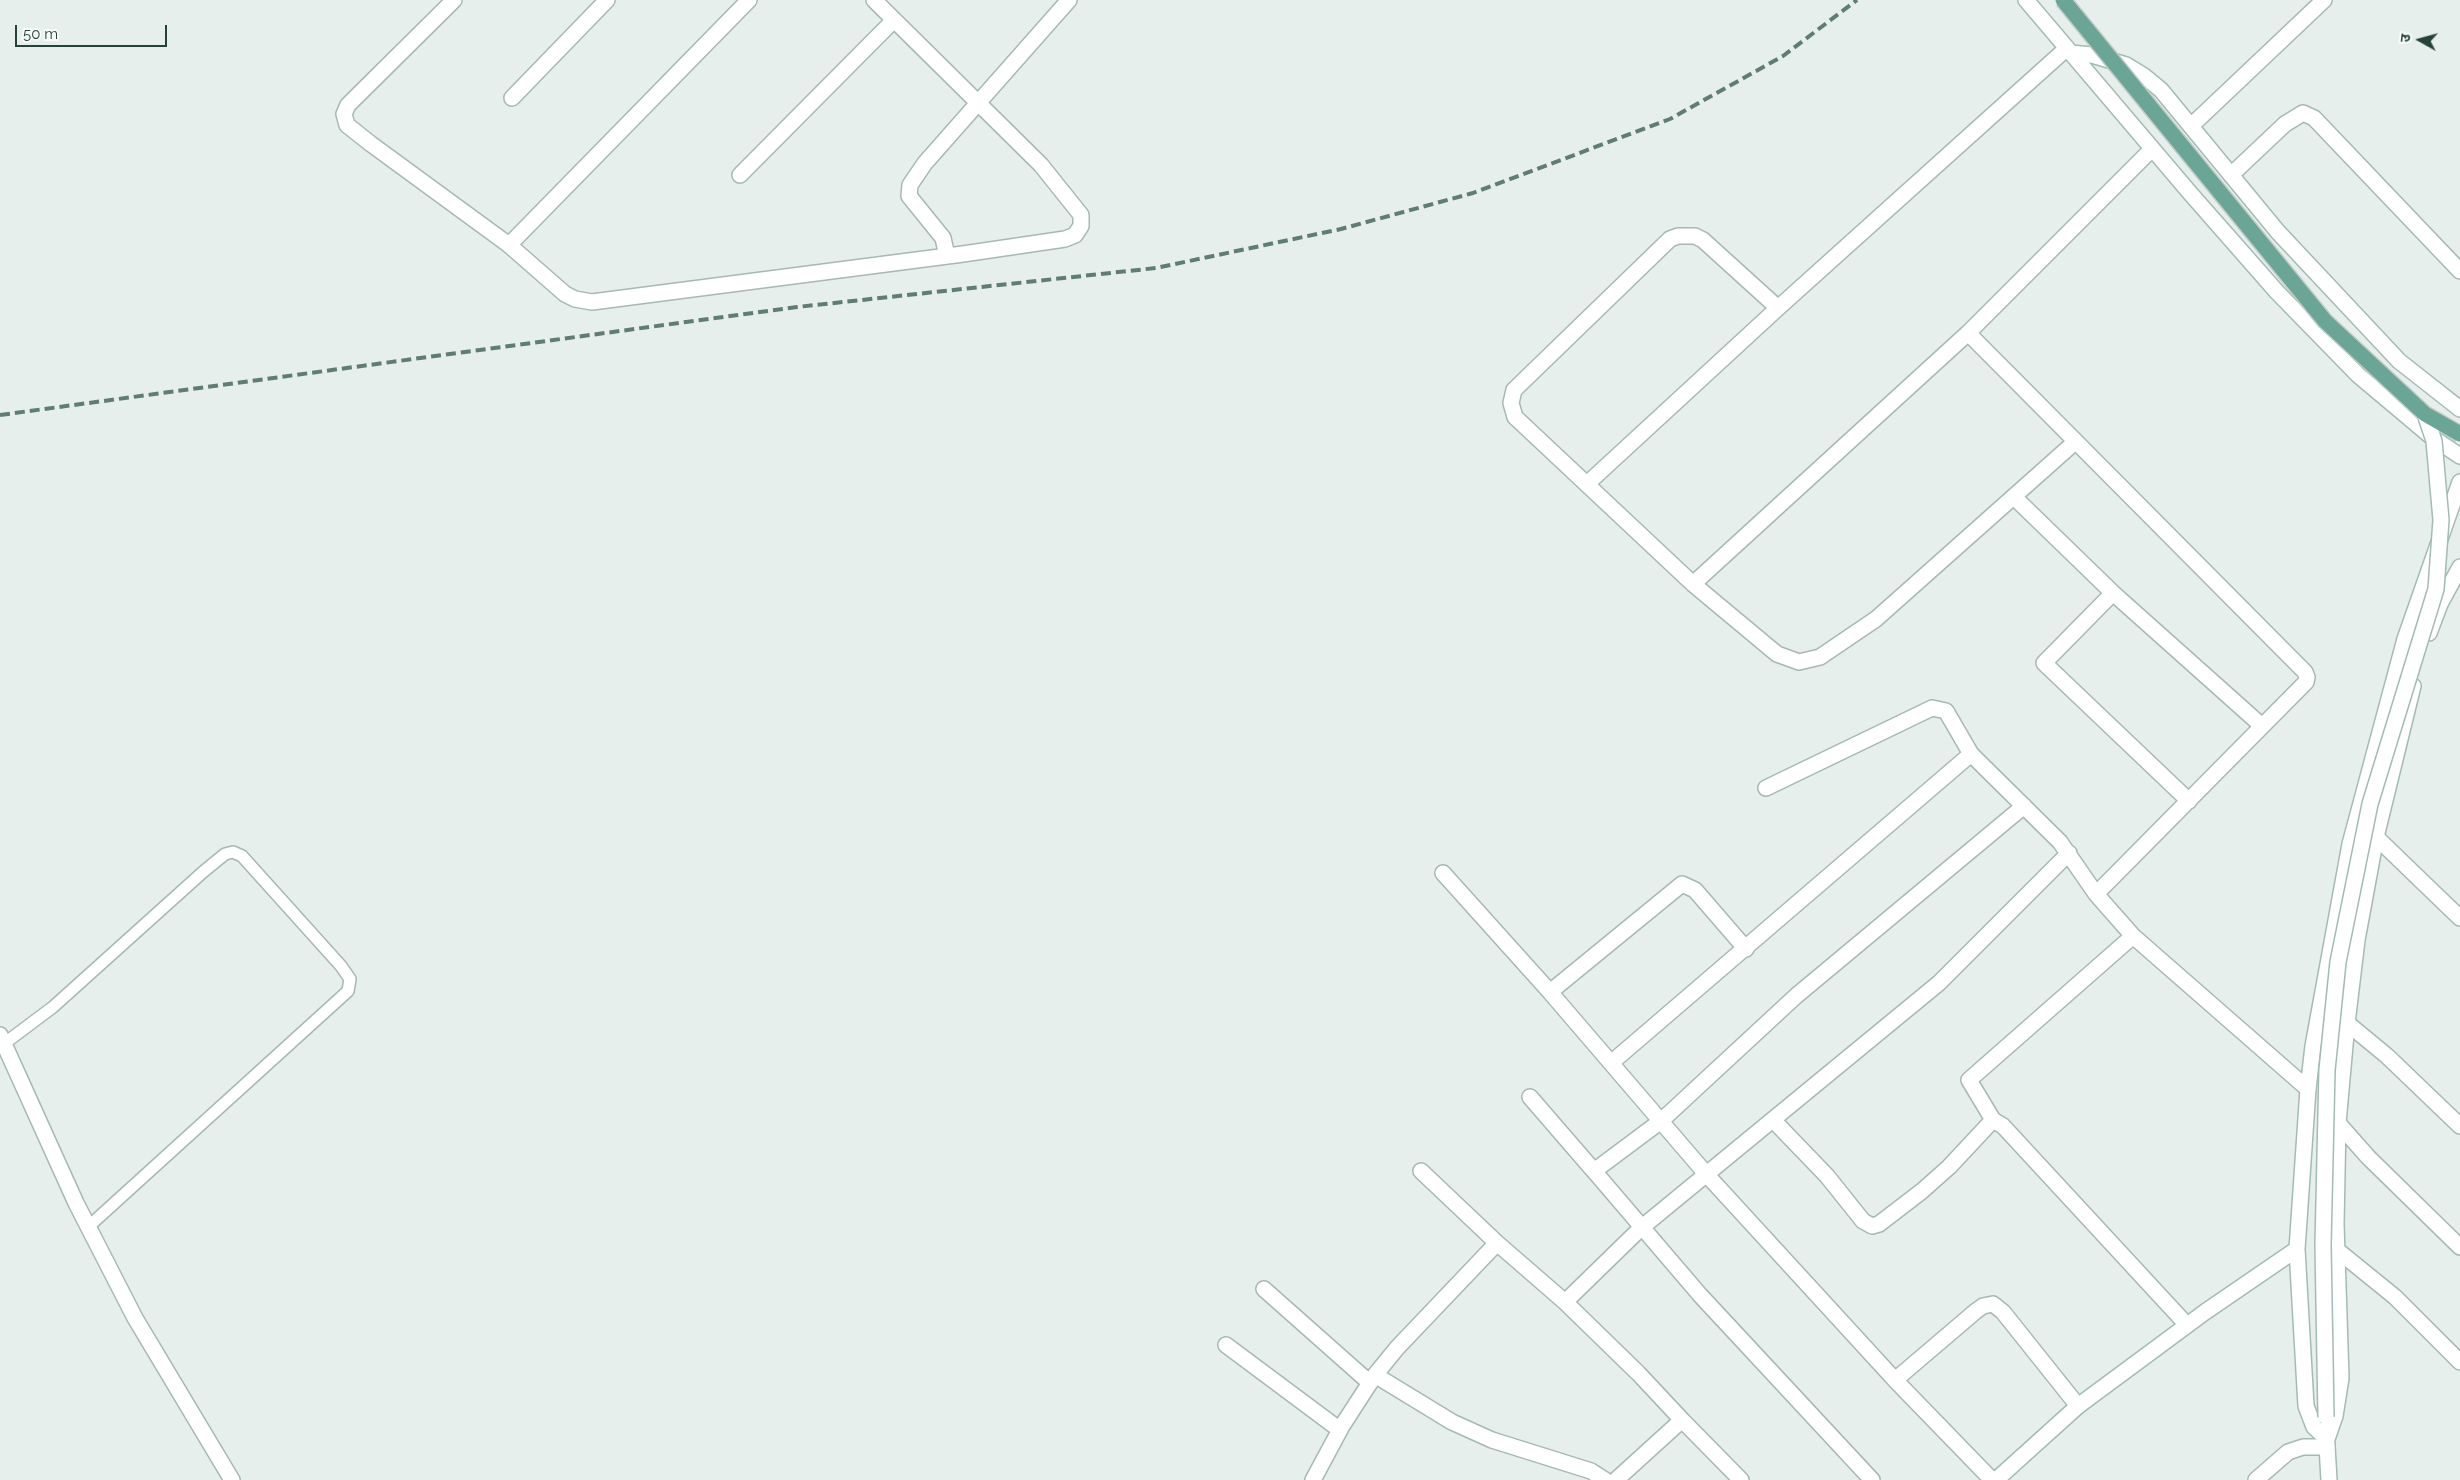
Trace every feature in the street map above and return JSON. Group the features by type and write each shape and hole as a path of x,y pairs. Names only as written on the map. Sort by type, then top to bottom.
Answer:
{"main road":[{"path":"2063,0 2326,321 2426,414 2460,434"}],"street":[{"path":"454,0 348,105 344,114 347,125 509,246 565,294 575,299 592,302 947,256 1065,239 1075,235 1081,226 1081,216 1040,165 874,0"},
{"path":"512,98 607,0"},
{"path":"509,246 750,0"},
{"path":"947,256 943,238 910,196 910,185 925,164 1069,0"},
{"path":"2026,0 2152,149 2277,292 2358,375 2433,438 2460,456"},
{"path":"2191,126 2324,0"},
{"path":"740,175 894,20"},
{"path":"2068,51 2092,55 2126,65 2144,76 2161,90 2278,232 2399,361 2460,410"},
{"path":"1588,483 1778,308 2068,51"},
{"path":"2231,175 2285,124 2303,113 2314,118 2460,271"},
{"path":"1694,584 1968,333 2152,149"},
{"path":"1778,308 1703,240 1695,236 1670,239 1514,390 1511,404 1515,417 1588,483 1694,584 1777,654 1799,662 1820,657 1876,619 2015,498 2076,442"},
{"path":"1968,333 2305,672 2306,682 2096,894"},
{"path":"2329,1480 2323,1246 2327,1070 2338,962 2370,804 2436,589 2441,520 2434,442 2426,414"},
{"path":"2327,1443 2314,1427 2306,1406 2297,1249 2308,1089 2326,967 2350,844 2405,639 2460,482"},
{"path":"2015,498 2113,593 2262,726"},
{"path":"2436,589 2460,556"},
{"path":"2327,1443 2335,1416 2341,1378 2337,1250 2338,1123 2357,940 2376,837 2419,661 2440,604 2460,567"},
{"path":"2113,593 2044,663 2188,801"},
{"path":"1766,788 1932,708 1946,711 1971,754 2069,853 2096,894 2132,936 2308,1089"},
{"path":"1611,1063 1971,754"},
{"path":"1594,1172 1662,1120 1796,996 2024,806"},
{"path":"2376,837 2460,918"},
{"path":"1565,1302 1640,1228 1774,1121 1939,984 2069,853"},
{"path":"1443,873 1662,1120 1707,1175 1895,1380 1994,1480 2078,1406 2187,1325 2297,1249"},
{"path":"1550,992 1682,884 1695,890 1746,949"},
{"path":"2132,936 1969,1080 1993,1120 2003,1126 2187,1325"},
{"path":"2347,1023 2387,1056 2460,1126"},
{"path":"3,1039 88,1227 135,1318 232,1480"},
{"path":"1530,1098 1640,1228 1872,1480"},
{"path":"1774,1121 1827,1176 1863,1221 1872,1226 1879,1224 1949,1167 1993,1120"},
{"path":"2338,1123 2374,1164 2460,1247"},
{"path":"1421,1170 1497,1243 1565,1302 1639,1374 1741,1480"},
{"path":"1313,1480 1340,1430 1372,1379 1397,1348 1497,1243"},
{"path":"2337,1250 2395,1297 2460,1362"},
{"path":"1264,1289 1372,1379 1452,1422 1492,1440 1591,1471 1604,1480"},
{"path":"1895,1380 1976,1310 1982,1306 1993,1304 2003,1312 2078,1406"},
{"path":"1226,1345 1340,1430"},
{"path":"1616,1480 1682,1420"},
{"path":"2256,1480 2288,1452 2327,1443"}],"lane":[{"path":"3,1039 53,1007 203,872 225,854 233,852 242,856 341,966 350,979 348,991 88,1227"}],"railway":[{"path":"0,415 797,307 1156,268 1341,229 1473,193 1670,119 1783,56 1857,0"}]}
